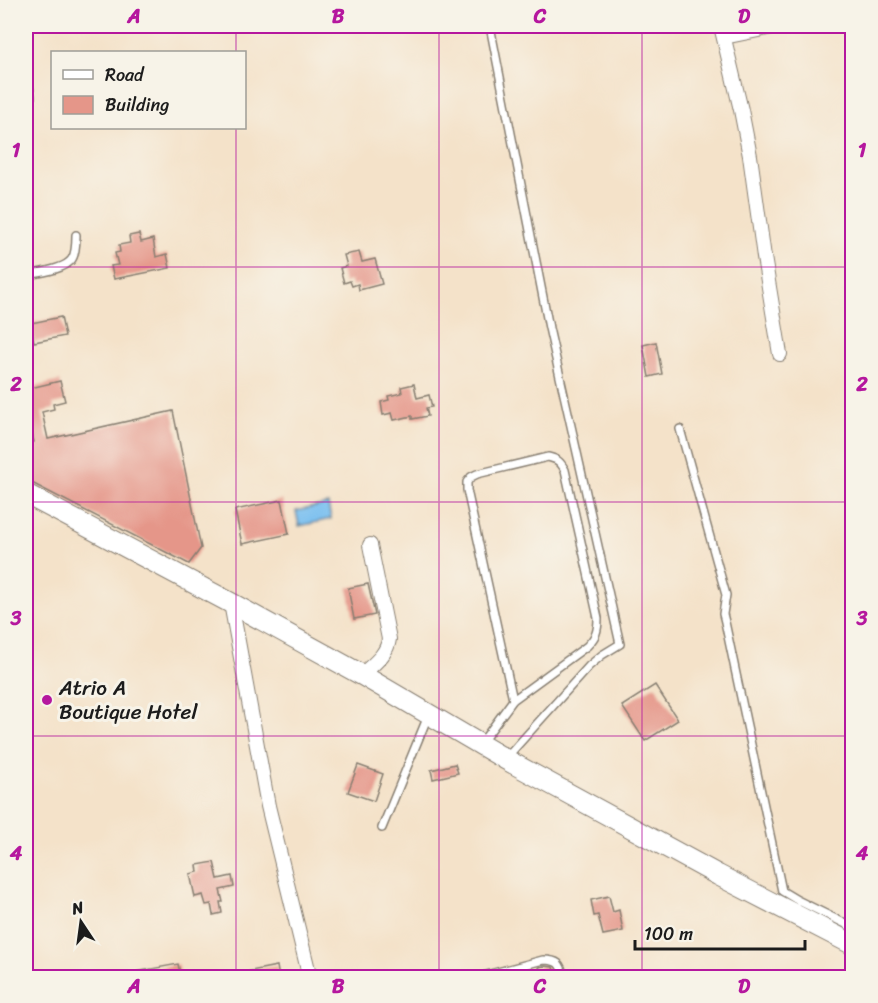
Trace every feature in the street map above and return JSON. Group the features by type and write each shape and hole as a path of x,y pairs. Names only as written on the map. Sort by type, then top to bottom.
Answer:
{"main road":[{"path":"26,494 362,675 505,759 718,875 852,944"}],"street":[{"path":"777,26 722,31 750,156 780,354"},
{"path":"362,675 383,654 388,647 389,639 370,545"},
{"path":"231,603 268,806 310,978"}],"lane":[{"path":"490,26 549,328 620,644 607,651 589,666 505,759"},
{"path":"26,275 67,264 74,253 76,235"},
{"path":"680,429 726,595 723,614 782,891 852,927"},
{"path":"480,744 513,700 587,646 594,638 598,628 598,618 565,470 556,459 548,457 477,474 467,482 513,700"},
{"path":"382,828 429,714"},
{"path":"475,978 543,960 557,962 564,978"}],"water":[{"path":"328,504 331,519 299,526 296,511"}],"building":[{"path":"139,234 141,242 153,239 156,257 167,254 170,268 114,279 111,266 118,265 115,253 120,252 119,245 130,243 129,236"},
{"path":"359,252 362,262 375,259 382,284 359,290 358,284 352,286 350,281 344,283 340,268 347,266 344,255"},
{"path":"61,317 65,336 34,342 31,323"},
{"path":"656,342 662,374 649,377 643,345"},
{"path":"60,381 65,401 53,404 54,409 42,412 48,439 173,411 201,548 189,564 32,483 26,482 26,444 34,442 28,414 26,414 26,389"},
{"path":"414,384 417,398 429,395 432,407 426,408 428,416 412,419 412,416 394,420 392,413 383,415 381,402 389,400 388,396 402,393 401,387"},
{"path":"282,500 289,534 242,544 235,510"},
{"path":"368,584 375,615 354,619 348,588"},
{"path":"655,685 678,720 645,741 622,706"},
{"path":"455,764 458,773 433,779 431,770"},
{"path":"358,765 383,774 374,801 348,792"},
{"path":"214,862 218,879 232,876 234,887 220,890 223,902 220,902 222,913 213,915 211,904 206,905 203,895 195,897 190,874 198,872 197,865"},
{"path":"609,896 613,912 619,910 623,931 603,935 598,915 594,916 591,900"},
{"path":"178,964 181,978 129,978 129,973"},
{"path":"277,966 279,978 241,978 241,973"},
{"path":"539,967 553,967 556,978 542,978"}],"place":[{"name":"Atrio A Boutique Hotel","path":"47,700"}]}
